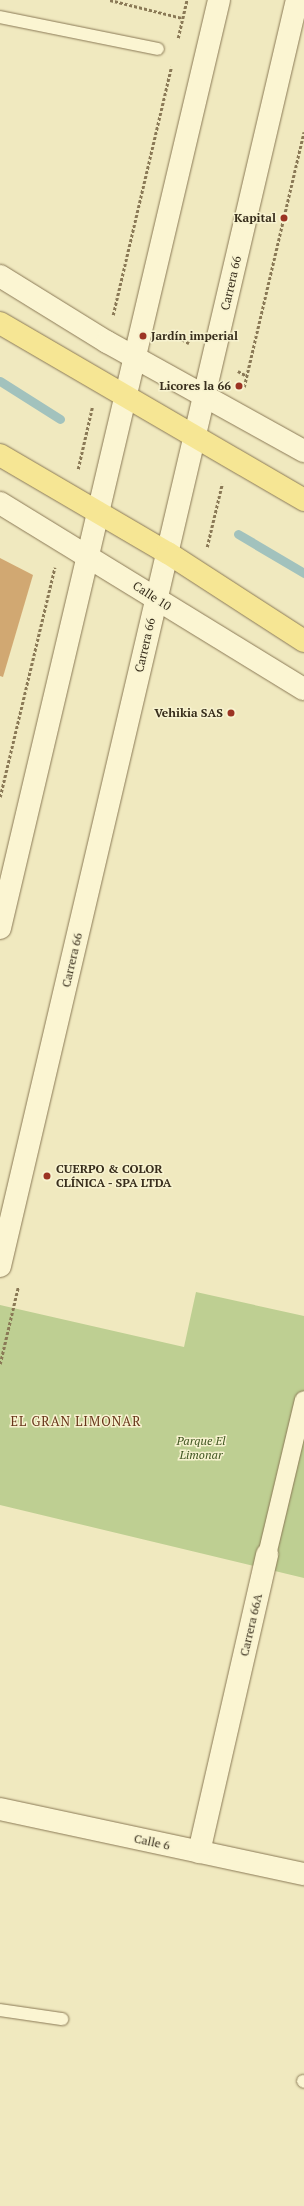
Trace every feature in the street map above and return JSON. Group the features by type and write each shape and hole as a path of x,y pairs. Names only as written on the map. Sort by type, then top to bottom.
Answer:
{"main road":[{"path":"0,928 219,0"},
{"name":"Carrera 66","path":"0,1266 297,0"},
{"path":"0,276 107,342 205,395 238,416 304,451"},
{"path":"0,323 125,398 195,434 304,500"},
{"path":"0,455 71,498 168,553 201,576 304,641"},
{"name":"Calle 10","path":"0,503 304,689"},
{"name":"Carrera 66A","path":"199,1852 267,1555"},
{"name":"Calle 6","path":"0,1809 304,1874"}],"street":[{"name":"Carrera 66A","path":"267,1555 304,1400"}],"lane":[{"path":"0,16 158,49"},
{"path":"0,2010 62,2019"}],"path":[{"path":"110,0 182,18"},
{"path":"177,41 186,0"},
{"path":"107,342 172,64"},
{"path":"238,416 304,132"},
{"path":"116,302 247,376"},
{"path":"71,498 98,382"},
{"path":"201,576 228,454"},
{"path":"0,797 61,540"},
{"path":"0,1351 0,1364"}],"green space":[{"name":"Parque El Limonar","path":"196,1292 304,1316 304,1578 0,1505 0,1305 184,1347"}],"building":[{"path":"0,558 33,575 3,677 0,676"}],"waterway":[{"path":"0,381 60,419"},
{"path":"238,534 304,573"}],"place":[{"name":"Kapital","path":"284,218"},
{"name":"Jardín imperial","path":"143,336"},
{"name":"Licores la 66","path":"239,386"},
{"name":"Vehikia SAS","path":"231,713"},
{"name":"CUERPO & COLOR CLÍNICA - SPA LTDA","path":"47,1176"}],"district":[{"name":"EL GRAN LIMONAR","path":"76,1421"}]}
